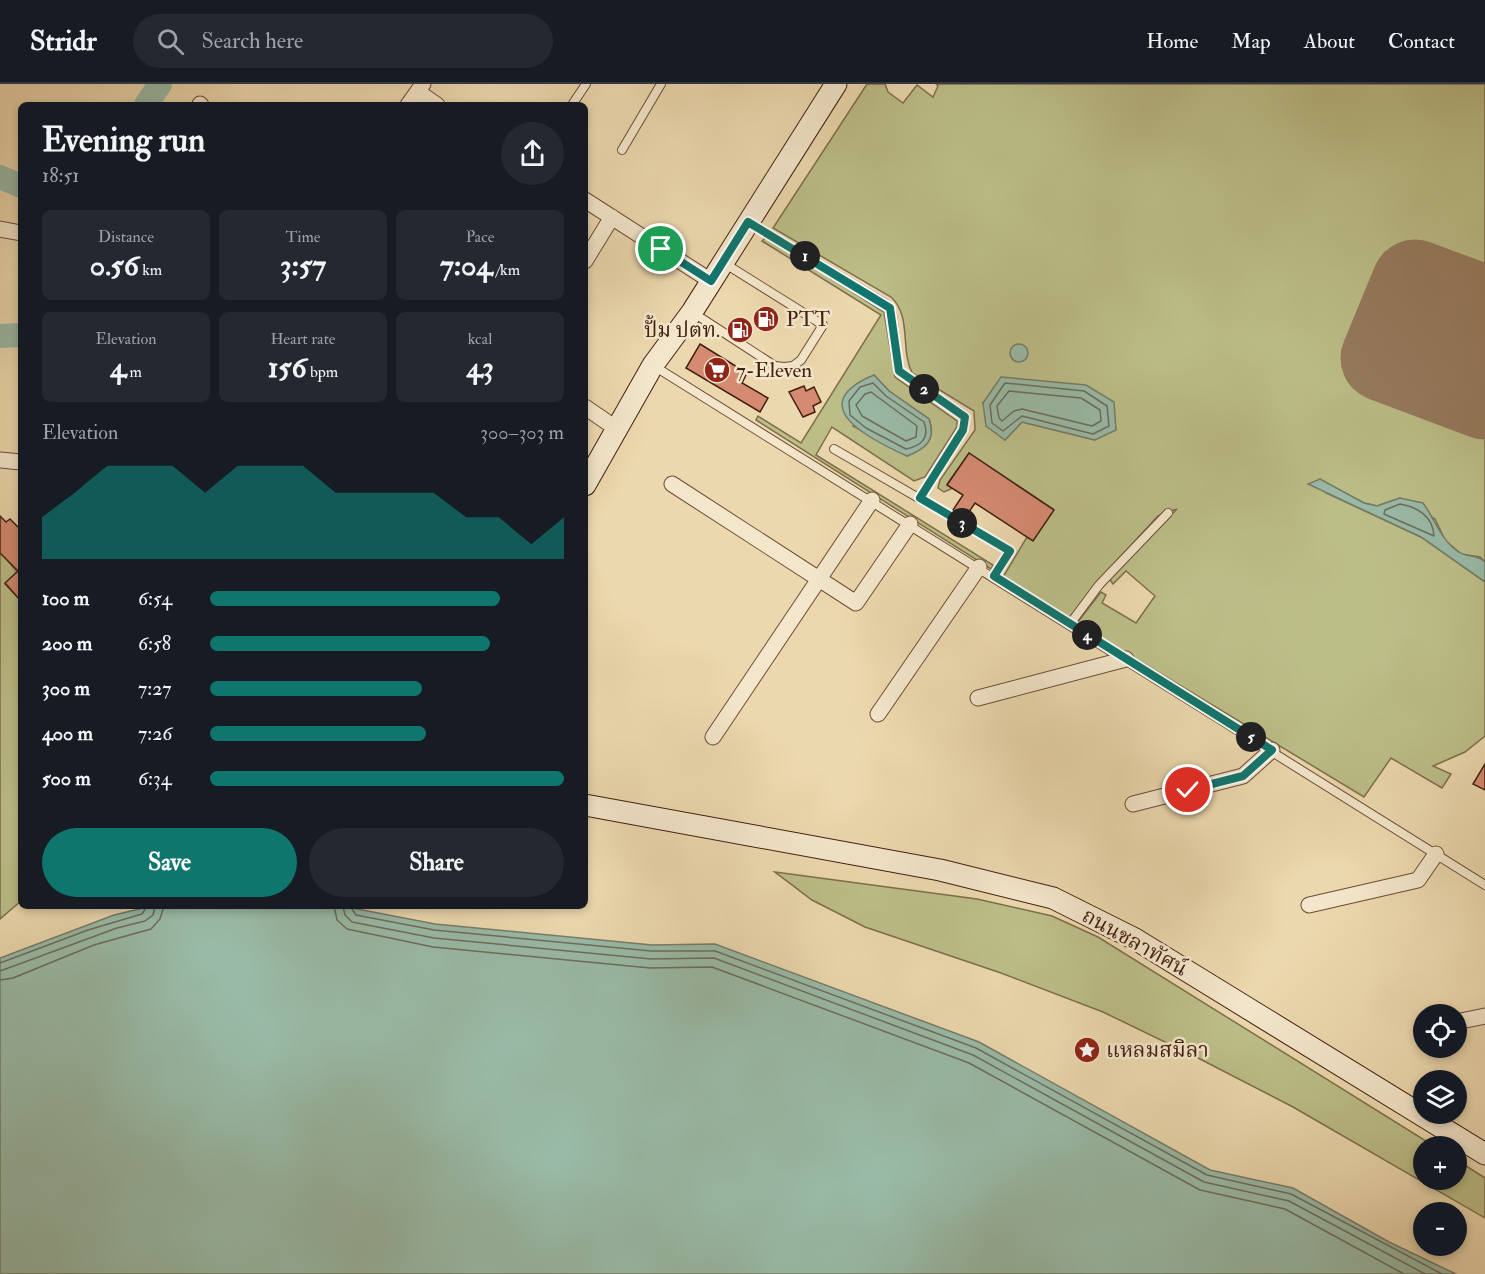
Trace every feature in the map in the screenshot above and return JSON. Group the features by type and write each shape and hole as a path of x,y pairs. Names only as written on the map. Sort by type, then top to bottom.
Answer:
{"main road":[{"path":"588,480 653,365 692,312 836,84"},
{"path":"588,465 613,436"},
{"name":"ถนนชลาทัศน์","path":"588,800 743,834"},
{"name":"ถนนชลาทัศน์","path":"588,806 940,870 1053,898 1134,939 1383,1089 1485,1155"}],"street":[{"path":"410,102 420,88 434,102"},
{"path":"588,202 711,281"},
{"path":"588,256 612,217"},
{"path":"0,229 18,232"},
{"path":"588,411 613,436"},
{"path":"0,460 18,462"},
{"path":"672,484 817,580 856,603 910,524"},
{"path":"713,737 872,500"},
{"path":"878,714 980,567"},
{"path":"978,698 1126,659"},
{"path":"1133,804 1243,776 1272,750"},
{"path":"1309,905 1418,880 1436,854"},
{"path":"1467,1020 1485,1016"}],"lane":[{"path":"574,102 586,84"},
{"path":"622,150 661,84"},
{"path":"748,222 890,308 899,371 965,417 963,430 920,498"},
{"path":"692,312 775,366 793,366 801,360 823,325 723,262"},
{"path":"653,365 980,567 1485,885"},
{"path":"834,449 1010,551 994,576"},
{"path":"1070,624 1099,585 1168,513"}],"green space":[{"path":"867,84 885,84 888,92 903,103 917,85 933,97 938,86 936,84 1485,84 1485,296 1412,270 1373,363 1485,405 1485,562 1480,557 1461,554 1445,540 1435,519 1400,498 1377,506 1364,503 1320,480 1326,493 1421,537 1485,582 1485,736 1465,752 1433,766 1451,774 1442,788 1391,758 1364,797 1077,623 1101,592 1106,595 1102,603 1136,623 1155,596 1126,571 1113,584 1109,578 1177,509 1158,516 1101,578 1069,619 1003,577 1027,537 1033,540 1053,509 969,453 947,484 953,488 944,492 938,488 940,480 975,430 974,411 912,373 904,323 891,297 773,228","holes":["983,403 1095,440 1022,422 1005,440"]},
{"path":"766,237 884,312 895,377 957,421 957,427 925,477 914,481 832,427 816,455 993,565 991,569 756,420 758,416 801,443 881,315 762,241","holes":["874,375 889,391 929,419 931,433 928,442 907,456 853,426"]},
{"path":"0,551 17,572 5,584 18,598 18,904 0,919"},
{"path":"775,872 977,899 1052,916 1098,937 1418,1136 1413,1136 1413,1176 1293,1107 1103,1012 1001,973 865,927 812,900"},
{"path":"1467,1166 1485,1178 1485,1218 1467,1208 1467,1202 1457,1202 1437,1190 1467,1190"}],"water":[{"path":"1019,344 1025,347 1028,353 1025,359 1019,362 1013,359 1010,353 1013,347"},
{"path":"874,375 889,391 929,419 931,433 924,447 907,456 861,431 849,420 843,409 843,398 853,386"},
{"path":"1001,377 1086,385 1114,402 1116,430 1095,440 1022,422 1005,440 986,426 983,403"},
{"path":"1320,479 1364,503 1377,506 1400,498 1423,503 1447,542 1462,554 1479,558 1485,562 1485,582 1421,537 1308,484"},
{"path":"139,909 358,909 435,924 652,945 715,944 979,1042 1210,1170 1293,1188 1413,1253 1413,1256 1418,1256 1456,1274 0,1274 0,958 114,915"}],"building":[{"name":"7-Eleven","path":"700,344 747,373 742,383 768,398 760,412 686,368"},
{"path":"804,386 806,391 814,387 821,402 813,406 815,412 803,417 789,392"},
{"path":"969,453 1054,510 1033,541 975,503 965,518 953,510 963,495 947,485"},
{"path":"0,516 6,522 10,519 18,527 18,571 0,553"},
{"path":"18,571 18,598 5,583"},
{"path":"1485,764 1485,790 1473,784"}],"waterway":[{"path":"148,102 160,84"},
{"path":"0,177 18,185"},
{"path":"0,336 18,335"}],"runway":[{"path":"1485,309 1415,283 1384,358 1485,396"}],"place":[{"name":"PTT","path":"766,319"},
{"name":"ปั้ม ปตท.","path":"740,330"},
{"name":"7-Eleven","path":"717,370"},
{"name":"แหลมสมิลา","path":"1087,1050"}],"route":[{"path":"661,249 711,281 748,222 890,308 899,371 904,377 962,413 966,423 920,498 1010,551 994,576 1272,750 1243,776 1188,790"}]}
